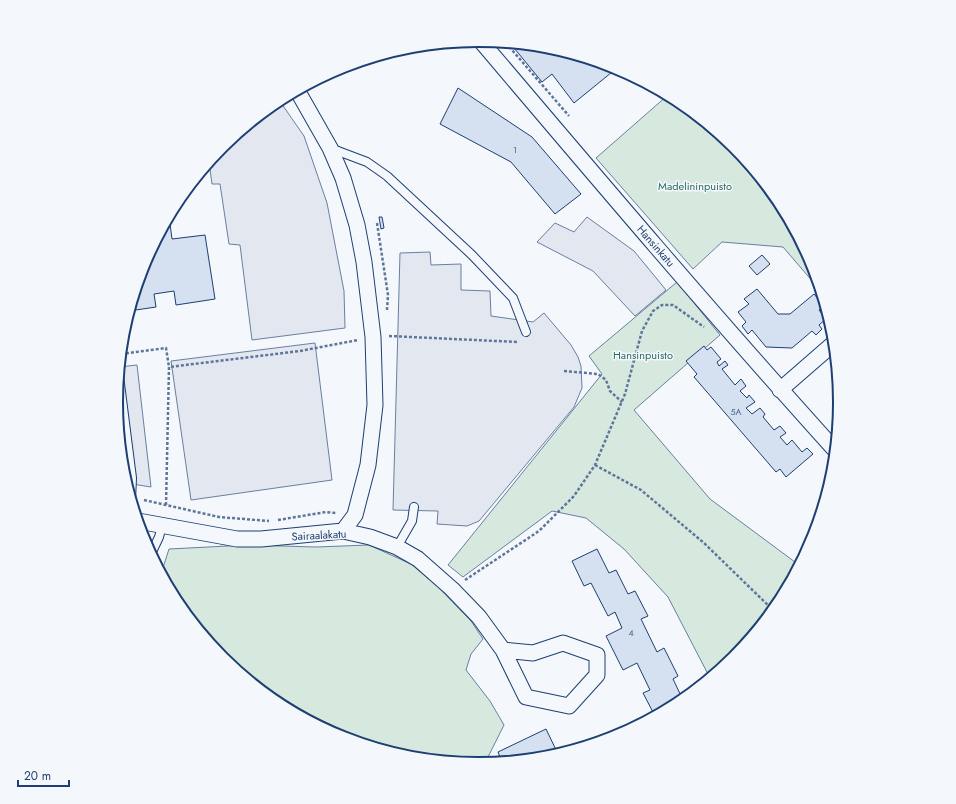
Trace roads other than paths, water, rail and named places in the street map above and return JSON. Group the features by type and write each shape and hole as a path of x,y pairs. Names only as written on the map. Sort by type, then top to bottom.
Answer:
{"street":[{"name":"Hansinkatu","path":"486,47 780,390 830,445"},
{"path":"300,96 330,148 343,178 357,225 364,262 373,338 375,404 368,465 355,514 344,531"},
{"path":"780,390 829,348"},
{"name":"Sairaalakatu","path":"144,522 237,539 261,539 344,531 370,537 397,547 418,558 452,589 479,617 503,650 526,698 569,706 597,675 597,655 563,643 533,653 503,650"}],"lane":[{"path":"330,148 367,162 387,176 472,255 513,298 526,332"},
{"path":"124,417 132,480"},
{"path":"397,547 412,520 414,507"},
{"path":"154,547 162,526"}],"park label":[{"name":"Madelininpuisto","path":"695,186"},
{"name":"Hansinpuisto","path":"643,355"}]}
